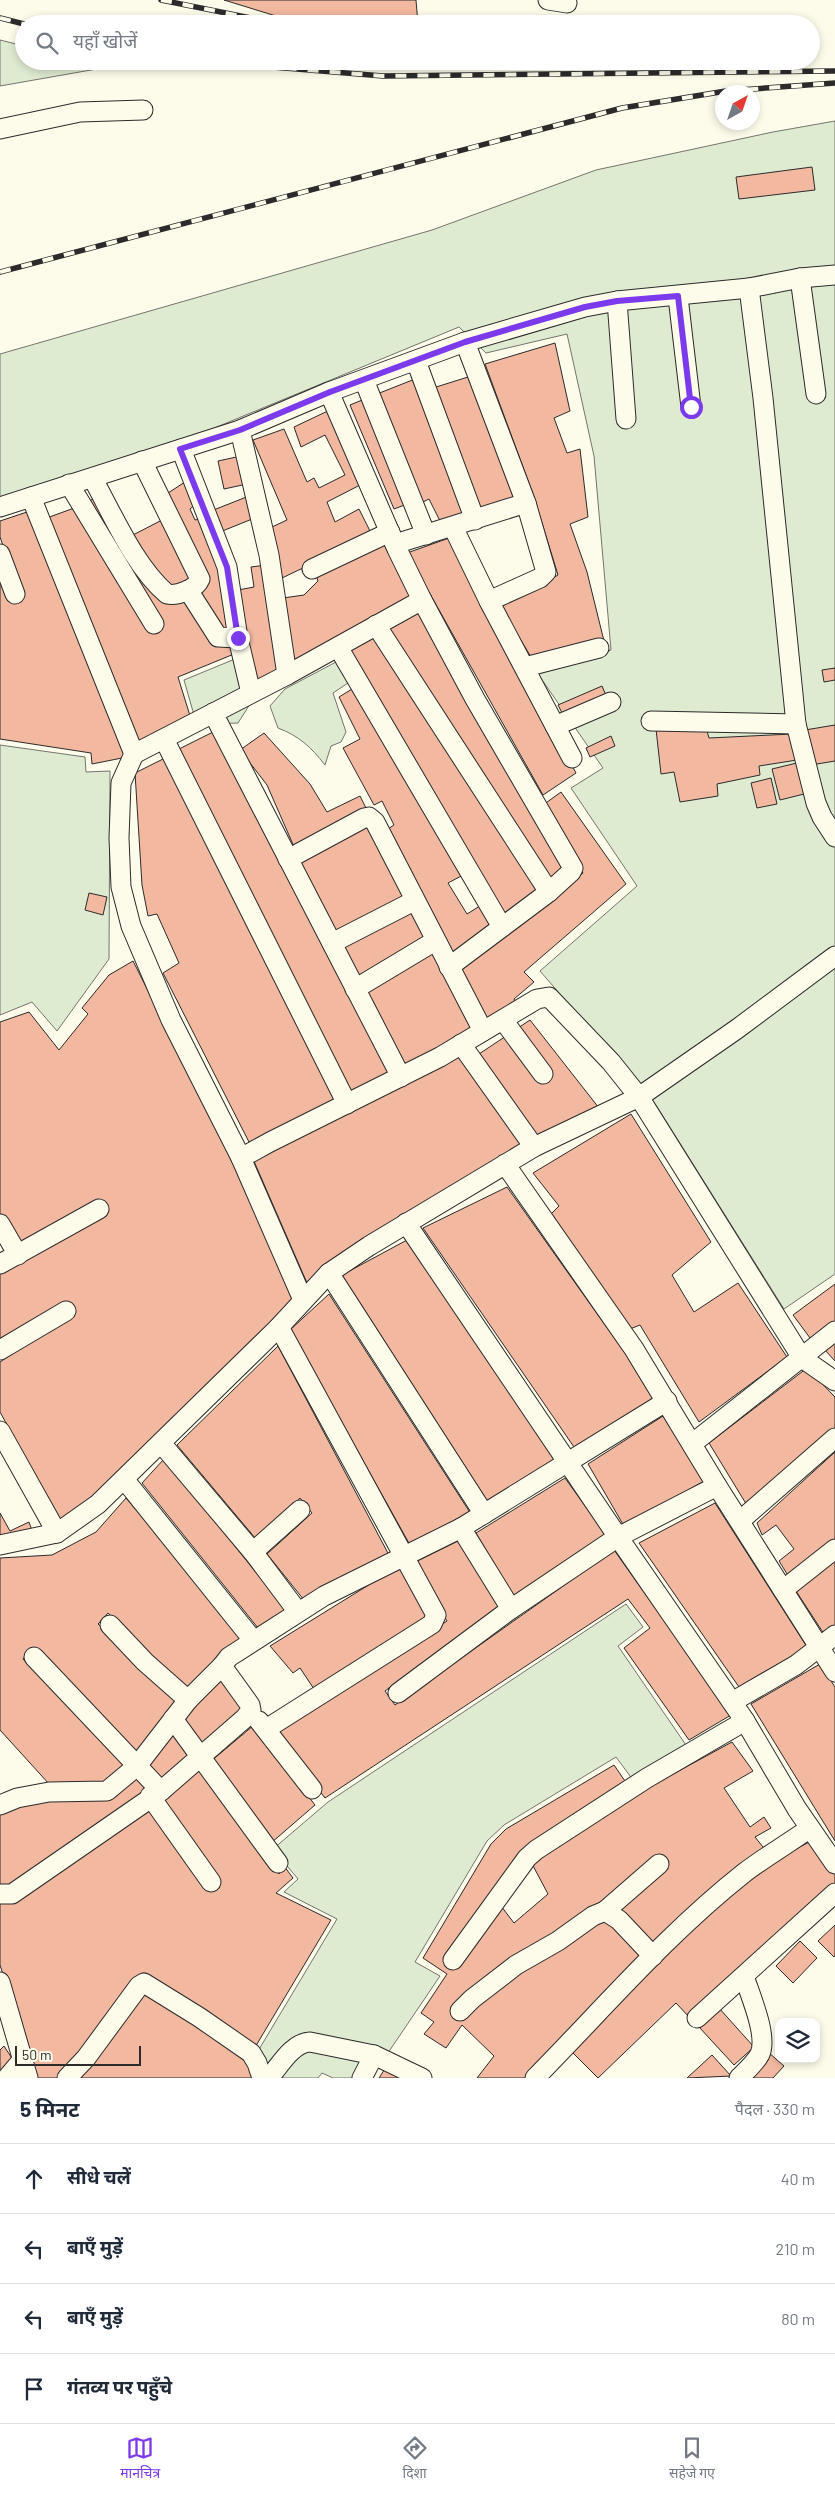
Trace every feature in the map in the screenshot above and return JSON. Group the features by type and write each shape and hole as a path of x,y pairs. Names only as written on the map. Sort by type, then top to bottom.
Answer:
{"street":[{"path":"548,0 566,3"},
{"path":"0,129 80,112 143,110"},
{"path":"0,507 240,430 330,392 465,342 585,307 617,301 749,288 800,278 835,275"},
{"path":"800,278 816,394"},
{"path":"749,288 763,398 796,724 816,803 822,817 835,837"},
{"path":"678,296 691,407"},
{"path":"617,301 626,419"},
{"path":"465,342 526,503 546,572 540,578 489,601"},
{"path":"416,361 475,520"},
{"path":"364,380 426,535"},
{"path":"330,392 392,538 422,600 475,700 572,864 571,872 549,892 449,967"},
{"path":"240,430 267,545 287,674"},
{"path":"180,449 227,567 238,638 251,694"},
{"path":"92,479 125,538 146,570 164,591 171,595 188,590 199,582 198,573 142,461"},
{"path":"69,484 154,624"},
{"path":"31,497 134,754"},
{"path":"312,569 392,538 426,535 526,503"},
{"path":"453,527 489,601 526,667 572,758"},
{"path":"0,554 15,594"},
{"path":"188,590 218,637 238,638"},
{"path":"303,1300 241,1158 171,1020 125,907 121,887 119,838 121,784 134,754 251,694 422,600"},
{"path":"376,626 549,892"},
{"path":"338,647 502,927"},
{"path":"526,667 599,648"},
{"path":"556,726 612,702"},
{"path":"213,713 400,1077"},
{"path":"652,720 796,724"},
{"path":"164,739 347,1104"},
{"path":"288,859 370,817 375,822 414,901 483,1031"},
{"path":"332,943 414,901"},
{"path":"355,989 435,941"},
{"path":"0,1545 57,1533 85,1515 278,1327 329,1273 406,1223 534,1147 639,1097 737,1029 835,956"},
{"path":"241,1158 400,1077 503,1020 536,999 550,997 611,1062 639,1097 802,1358 835,1382"},
{"path":"503,1020 543,1074"},
{"path":"461,1044 534,1147"},
{"path":"505,1164 634,1349 693,1443 717,1486 835,1672"},
{"path":"0,1264 99,1209"},
{"path":"406,1223 745,1721 810,1828 835,1864"},
{"path":"0,1224 18,1255"},
{"path":"329,1273 484,1514"},
{"path":"0,1350 66,1311"},
{"path":"266,1730 432,1624 436,1619 434,1610 278,1327"},
{"path":"693,1443 835,1331"},
{"path":"0,1805 16,1798 49,1792 106,1791 137,1766 188,1700 229,1657 253,1640 339,1588 461,1528 667,1401"},
{"path":"0,1431 57,1533"},
{"path":"740,1520 835,1438"},
{"path":"160,1443 253,1552 298,1612"},
{"path":"124,1479 253,1640"},
{"path":"398,1693 511,1609 618,1537 717,1486"},
{"path":"253,1552 300,1510"},
{"path":"461,1528 511,1609"},
{"path":"782,1590 835,1548"},
{"path":"110,1625 145,1662 188,1700"},
{"path":"732,1702 796,1665 835,1634"},
{"path":"34,1658 137,1766 211,1882"},
{"path":"222,1666 250,1705 251,1710 312,1789"},
{"path":"0,1894 12,1894 156,1793 200,1758 245,1718 251,1710"},
{"path":"173,1719 278,1863"},
{"path":"453,1960 527,1858 536,1850 647,1778 745,1721"},
{"path":"535,2078 653,1956 745,1872 810,1828"},
{"path":"460,2011 497,1977 558,1941 593,1916 606,1912 659,1864"},
{"path":"697,2018 835,1893"},
{"path":"606,1912 619,1920 653,1956"},
{"path":"739,2078 760,2054 762,2045 761,2030 744,1976"},
{"path":"0,1982 28,2078"},
{"path":"67,2078 86,2058 144,1983 199,2017 251,2053 262,2078"},
{"path":"269,2078 293,2049 303,2042 374,2055 422,2078"},
{"path":"362,2078 374,2055"},
{"path":"7,2078 23,2060"}],"green space":[{"path":"0,40 15,44 15,70 91,70 0,86"},
{"path":"835,121 835,1274 784,1309 656,1105 540,971 637,886 571,788 603,768 538,674 611,650 594,456 567,334 486,353 459,327 178,443 0,497 0,354 432,230 596,170 773,132"},
{"path":"235,659 250,704 238,723 210,724 194,715 184,680"},
{"path":"336,662 349,676 348,683 333,693 346,732 341,742 331,746 325,765 304,743 278,728 270,706 285,689"},
{"path":"0,745 85,757 86,772 110,771 109,959 57,1031 32,1002 0,1015"},
{"path":"626,1604 643,1627 618,1646 688,1748 633,1780 616,1757 504,1825 487,1841 415,1962 440,1976 371,2078 333,2078 322,2073 318,2078 269,2078 258,2051 337,1919 284,1892 298,1879 273,1849 328,1802"}],"building":[{"path":"224,0 416,0 417,15 273,15"},
{"path":"812,167 815,190 739,199 736,177"},
{"path":"555,343 570,411 554,418 567,453 580,449 588,517 570,524 587,572 604,641 531,657 501,607 558,575 534,497 485,364"},
{"path":"468,377 519,500 481,512 433,388"},
{"path":"415,379 467,514 440,521 429,499 421,503 377,394"},
{"path":"367,398 410,503 394,509 350,405"},
{"path":"332,409 362,484 327,502 335,522 359,509 372,535 282,578 272,527 287,520 253,440 284,429 307,482 314,478 319,488 345,475 325,435 301,447 294,427"},
{"path":"241,456 247,484 224,489 218,461"},
{"path":"188,480 198,502 190,509 195,520 204,518 220,563 231,629 221,632 195,592 165,495"},
{"path":"249,496 257,517 220,532 211,511"},
{"path":"97,497 139,569 166,604 185,597 232,647 234,654 178,677 191,719 137,746 44,519 77,507 154,633 162,628 87,502"},
{"path":"30,511 127,757 92,764 91,753 0,739 0,568 21,598 0,537 0,521"},
{"path":"164,519 195,579 172,591 131,536"},
{"path":"452,537 576,773 543,795 407,553"},
{"path":"385,540 416,597 292,666 283,598 304,595 318,581 316,575"},
{"path":"266,565 282,670 255,685 238,590 254,587 251,567"},
{"path":"421,607 567,867 550,879 385,629"},
{"path":"376,634 542,891 504,918 346,651"},
{"path":"835,668 835,680 824,682 822,670"},
{"path":"602,686 607,698 564,717 558,705"},
{"path":"352,689 465,874 448,883 467,914 483,904 496,925 452,957 388,829 394,825 382,801 374,805 343,748 360,739 339,697"},
{"path":"835,725 835,761 811,765 805,730"},
{"path":"656,729 707,731 709,738 792,734 797,760 759,766 760,775 717,784 718,796 680,802 674,772 661,774"},
{"path":"215,731 393,1073 350,1096 175,751"},
{"path":"264,733 310,784 327,812 360,796 367,810 295,849 267,785 240,750"},
{"path":"611,736 615,746 590,757 586,748"},
{"path":"167,757 336,1102 249,1142 163,973 179,963 157,914 148,916 142,885 135,773"},
{"path":"801,762 808,793 780,800 772,769"},
{"path":"771,778 777,804 757,808 751,783"},
{"path":"561,792 626,884 524,972 534,982 514,999 517,1004 487,1025 456,971 583,873 543,805"},
{"path":"367,823 406,898 335,935 297,860"},
{"path":"89,893 107,897 103,915 85,910"},
{"path":"412,909 428,938 358,981 339,946"},
{"path":"433,950 476,1031 403,1068 363,992"},
{"path":"133,961 235,1163 298,1299 91,1501 61,1523 0,1412 0,1362 75,1313 69,1303 0,1344 0,1270 19,1248 0,1214 0,1022 29,1012 59,1050 88,1014 82,1008 109,975"},
{"path":"530,1020 599,1108 535,1138 476,1056"},
{"path":"461,1055 526,1146 307,1283 253,1159"},
{"path":"631,1114 711,1242 672,1275 694,1312 738,1283 787,1357 699,1422 640,1325 630,1329 551,1214 559,1206 533,1173"},
{"path":"507,1187 625,1353 653,1399 574,1447 423,1228"},
{"path":"407,1240 556,1458 488,1502 342,1275"},
{"path":"835,1284 835,1324 813,1342 793,1315"},
{"path":"329,1294 471,1514 410,1545 290,1330"},
{"path":"835,1340 835,1361 824,1349"},
{"path":"278,1346 389,1555 304,1600 267,1554 312,1513 300,1498 256,1539 177,1445"},
{"path":"807,1368 835,1397 835,1431 748,1507 709,1443"},
{"path":"663,1416 704,1481 624,1526 588,1464"},
{"path":"835,1452 835,1540 789,1577 779,1561 794,1549 776,1525 762,1535 757,1523"},
{"path":"164,1459 286,1610 258,1628 142,1483"},
{"path":"565,1478 606,1535 514,1598 476,1533"},
{"path":"126,1498 245,1639 188,1692 108,1613 98,1624 180,1703 136,1757 33,1647 23,1659 127,1766 104,1783 50,1785 0,1730 0,1558 52,1555 96,1532"},
{"path":"715,1503 807,1647 739,1687 639,1543"},
{"path":"0,1513 10,1531 29,1522 33,1533 0,1540"},
{"path":"458,1541 499,1606 385,1691 395,1705 614,1550 731,1715 689,1740 624,1648 650,1628 628,1599 325,1798 275,1732 447,1621 413,1563"},
{"path":"835,1555 835,1629 826,1637 794,1588"},
{"path":"401,1565 431,1619 316,1692 300,1668 293,1673 270,1646"},
{"path":"820,1664 835,1687 835,1841 751,1704"},
{"path":"222,1675 245,1709 200,1751 179,1720"},
{"path":"254,1725 315,1805 271,1843 210,1762"},
{"path":"174,1726 194,1758 161,1787 142,1767"},
{"path":"732,1742 753,1771 724,1788 750,1827 764,1817 771,1828 755,1837 767,1852 653,1949 615,1909 474,2002 608,1918 646,1957 528,2078 477,2078 494,2056 462,2025 446,2048 424,2034 434,2022 421,2013 447,1974 423,1958 491,1844 506,1829 614,1765 627,1784 533,1847 501,1906 514,1923 548,1894 531,1862 638,1793"},
{"path":"200,1769 279,1874 284,1866 293,1878 276,1893 331,1920 254,2049 143,1974 59,2078 36,2078 0,1965 0,1899 149,1805 212,1891 220,1884 160,1801"},
{"path":"137,1772 155,1790 11,1891 0,1890 0,1811 16,1803 109,1795"},
{"path":"811,1841 835,1873 835,1887 690,2018 676,2003 598,2078 570,2050 658,1962 748,1878 770,1863"},
{"path":"835,1925 835,1956 834,1957 818,1941"},
{"path":"800,1941 817,1958 793,1983 776,1966"},
{"path":"144,1991 246,2056 257,2078 77,2078"},
{"path":"719,2008 754,2047 734,2065 699,2027"},
{"path":"4,2046 15,2063 0,2078 0,2050"},
{"path":"768,2052 775,2058 775,2063 781,2063 784,2066 773,2078 745,2078"},
{"path":"712,2055 731,2076 687,2078"},
{"path":"386,2067 408,2078 379,2078"}],"railway":[{"path":"161,0 236,15"},
{"path":"0,18 15,22"},
{"path":"309,70 383,76 835,71"},
{"path":"0,272 622,108 726,91 835,83"}],"route":[{"path":"238,638 227,567 180,449 240,430 330,392 465,342 585,307 617,301 678,296 691,407"}]}
